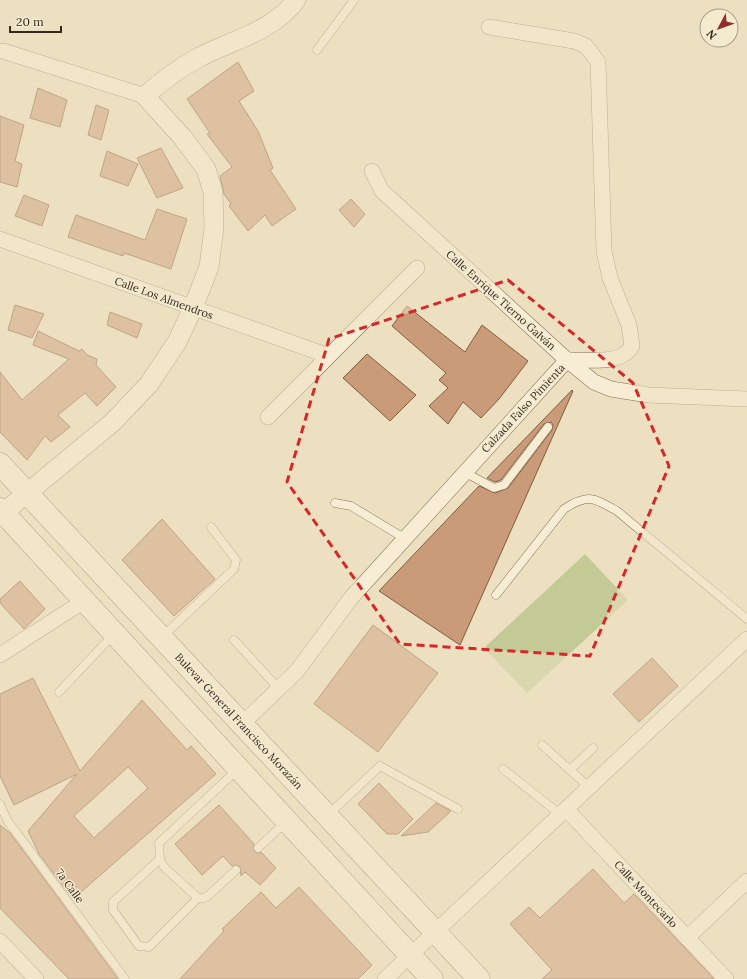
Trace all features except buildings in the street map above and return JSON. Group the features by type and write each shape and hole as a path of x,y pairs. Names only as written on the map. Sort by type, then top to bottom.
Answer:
{"main road":[{"name":"Bulevar General Francisco Morazán","path":"0,464 479,979"},
{"path":"2,511 432,979"}],"street":[{"path":"146,96 169,75 199,57 260,30 278,19 296,0"},
{"name":"Calzada Falso Pimienta","path":"242,724 298,671 351,598 567,360 616,359 624,356 632,346 629,325 610,278 604,251 598,62 586,46 574,41 489,27"},
{"path":"2,511 28,493 113,422 149,384 177,342 194,308 209,266 214,228 213,192 206,169 183,138 146,96 3,51"},
{"name":"Calle Enrique Tierno Galván","path":"372,171 382,191 567,360 594,382 610,389 648,395 747,399"},
{"name":"Calle Los Almendros","path":"0,239 329,356"},
{"path":"268,417 417,268"},
{"path":"0,656 84,601"},
{"path":"385,979 564,813 747,639"},
{"name":"Calle Montecarlo","path":"564,813 726,979"},
{"path":"687,938 747,881"},
{"path":"0,941 36,979"}],"lane":[{"path":"318,50 354,0"},
{"path":"464,472 494,488 504,485 548,427"},
{"path":"496,595 564,509 577,500 588,498 601,502 617,511 747,619"},
{"path":"335,503 351,506 404,538"},
{"path":"161,637 234,569 236,560 211,528"},
{"path":"59,692 115,634"},
{"path":"234,640 279,689"},
{"path":"542,745 590,788"},
{"path":"570,770 593,748"},
{"path":"327,816 380,766 458,809"},
{"path":"236,870 204,898 198,898 164,868 160,859 159,843 238,768"},
{"path":"503,769 564,813"},
{"name":"7a Calle","path":"0,804 8,820 125,979"},
{"path":"258,848 287,822"},
{"path":"160,859 113,902 112,905 113,910 139,946 149,947 198,898"}],"highlighted area":[{"path":"508,280 633,383 669,466 590,656 400,644 287,482 329,339"}],"green space":[{"path":"585,554 628,600 527,693 484,648"}]}
